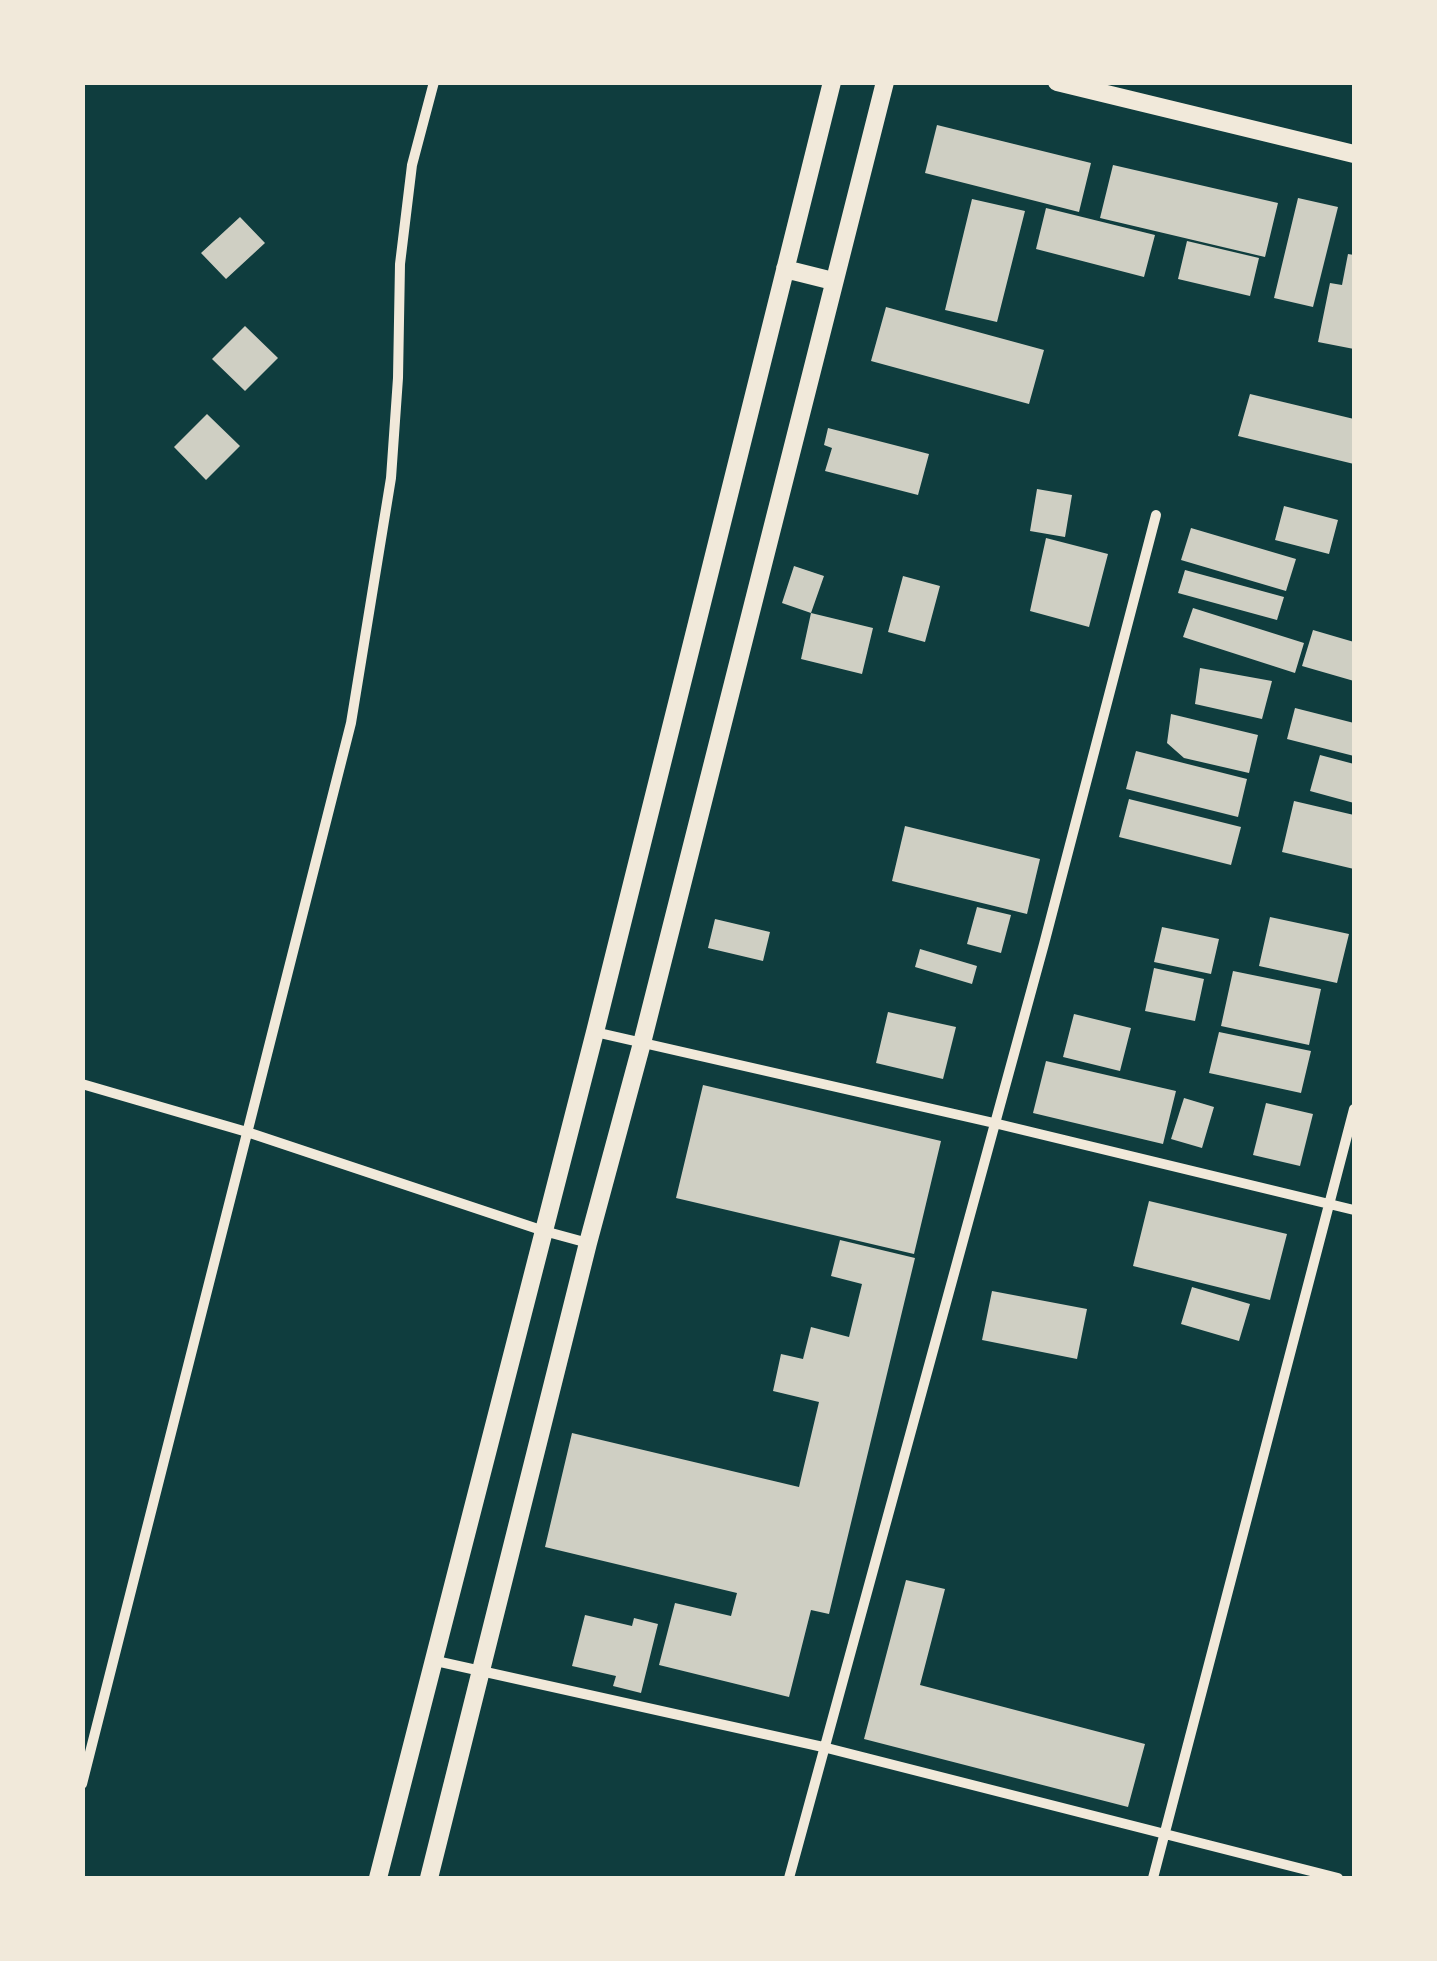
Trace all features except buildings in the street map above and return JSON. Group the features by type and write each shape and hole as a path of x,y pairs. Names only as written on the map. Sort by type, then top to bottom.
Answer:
{"street":[{"path":"82,1784 351,724 391,478 400,264 412,165 434,82"},
{"path":"378,1878 436,1661 832,82"},
{"path":"429,1878 885,82"},
{"path":"1057,82 1354,154"},
{"path":"784,270 834,281"},
{"path":"789,1878 1049,925 1156,515"},
{"path":"595,1032 994,1122 1354,1210"},
{"path":"82,1084 247,1132 588,1243"},
{"path":"1153,1878 1354,1109"},
{"path":"436,1661 823,1746 1338,1878"}]}
